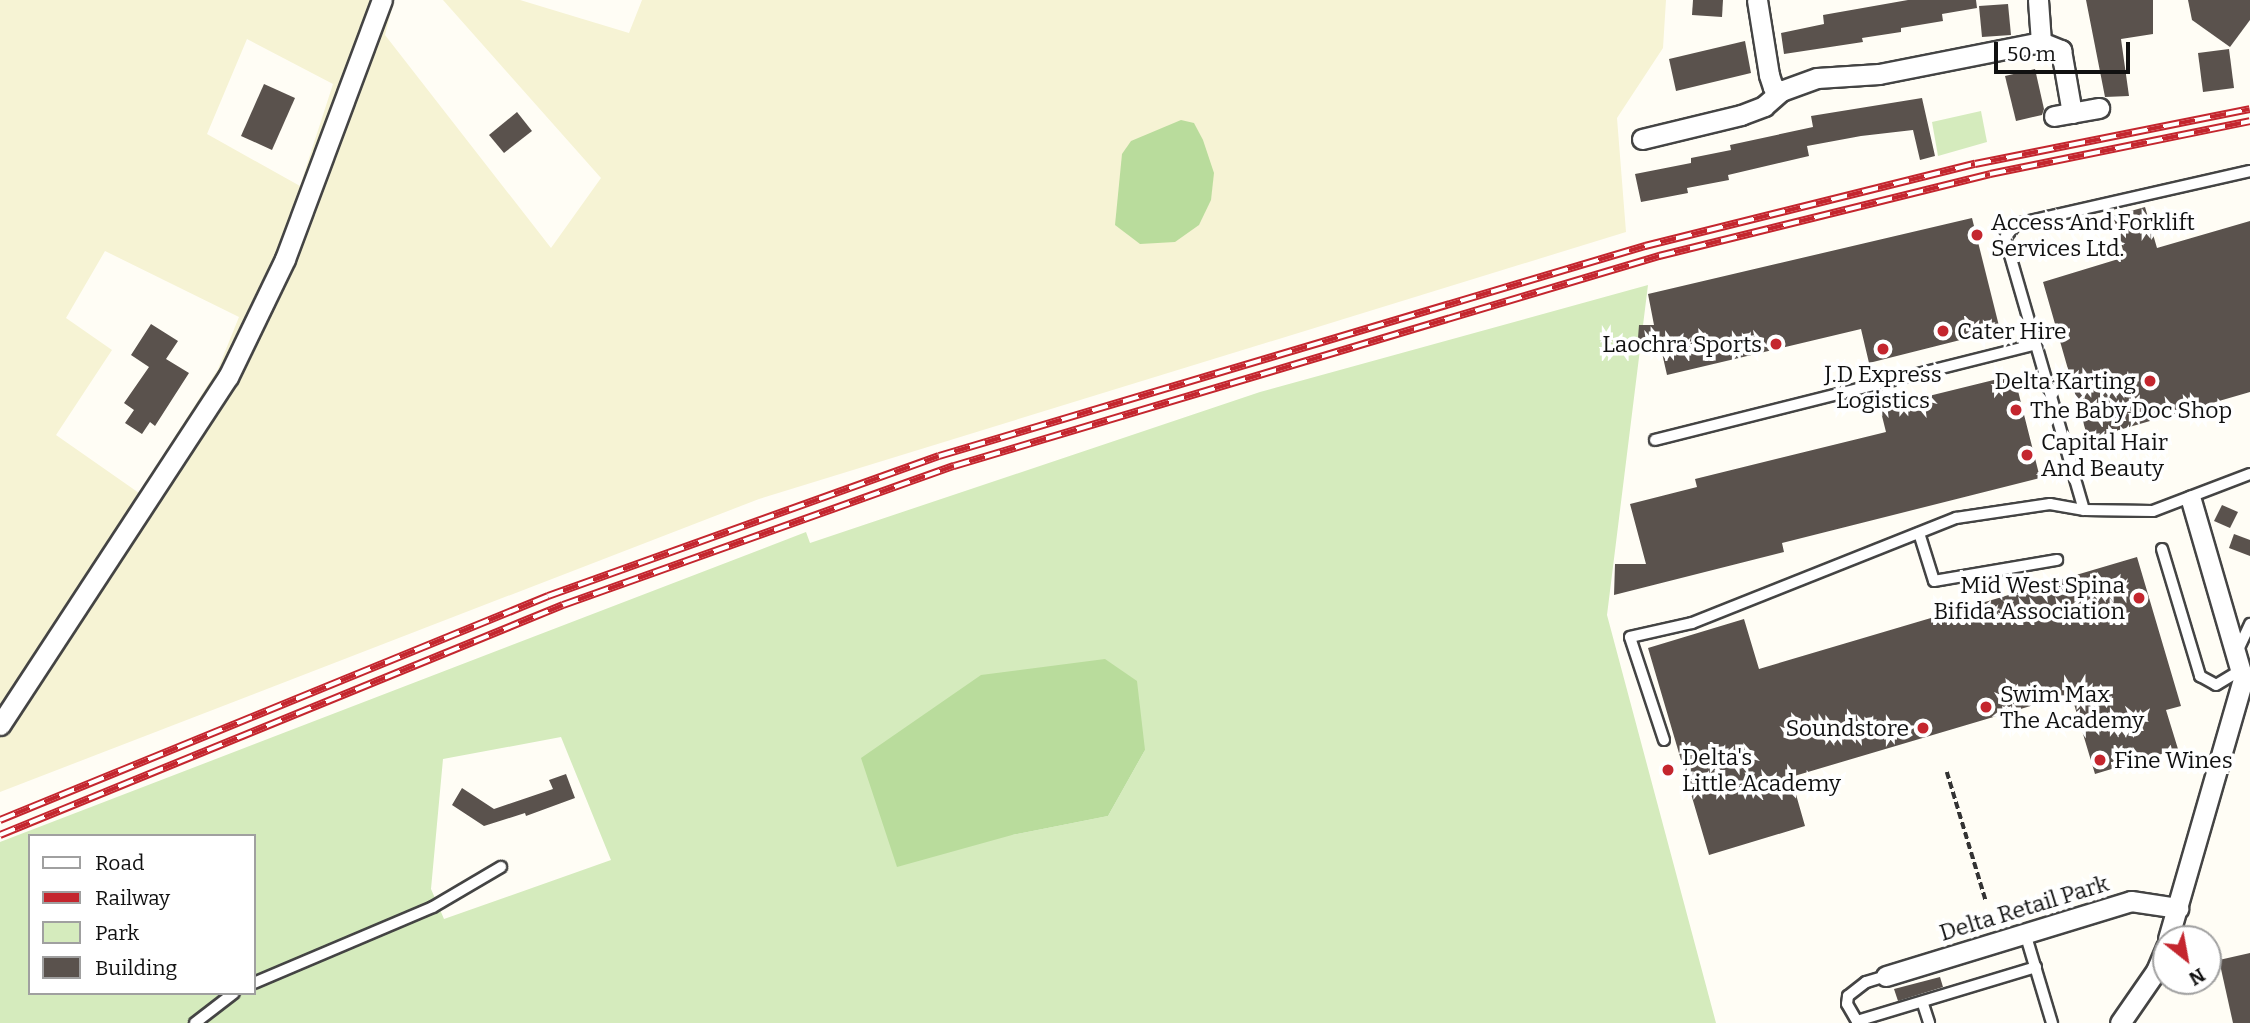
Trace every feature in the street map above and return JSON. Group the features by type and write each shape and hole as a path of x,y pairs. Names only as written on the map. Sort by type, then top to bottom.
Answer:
{"street":[{"path":"0,725 228,377 285,259 382,0"},
{"path":"1757,0 1769,75 1773,87 1781,91"},
{"path":"2038,0 2040,42"},
{"path":"1642,139 1741,115 1764,106 1781,91 1817,78 1879,74 2040,42 2061,50 2063,115 2099,108"},
{"path":"2173,925 2243,690 2240,659 2191,500"},
{"name":"Delta Retail Park","path":"1886,976 2131,901 2178,908"},
{"path":"2120,1023 2152,977"}],"lane":[{"path":"2084,510 2032,345 2007,252 2008,229 2016,224 2250,171"},
{"path":"1655,440 2032,345"},
{"path":"1664,740 1630,637 1692,623 1956,518 2050,504 2084,510 2140,513 2191,500 2250,474"},
{"path":"1919,533 1934,581 2057,560"},
{"path":"2162,549 2200,676 2216,685 2240,659 2250,624"},
{"path":"256,982 433,907 501,867"},
{"path":"2025,933 2052,1023"},
{"path":"1886,976 1866,982 1848,996 1850,1014 1857,1021 1923,1004 2036,967"},
{"path":"195,1023 231,995"},
{"path":"1923,1004 1929,1023"}],"path":[{"path":"1947,772 1986,901"}],"shaded area":[{"path":"0,0 394,0 385,35 551,248 601,178 443,0 520,0 629,33 642,0 1666,0 1663,48 1617,118 1626,232 759,499 0,792","holes":["247,39 333,84 300,186 207,134","105,251 239,317 218,369 139,493 56,435 112,350 66,318"]}],"green space":[{"path":"1981,111 1987,142 1938,156 1932,122"},
{"path":"1181,120 1194,123 1203,140 1214,173 1211,200 1199,225 1175,242 1140,244 1115,225 1122,154 1131,141"},
{"path":"1648,285 1607,615 1716,1023 0,1023 0,842 806,532 810,543 1260,392","holes":["561,737 611,860 444,919 431,889 443,759","1145,750 1108,816 1012,835"]},
{"path":"1105,659 1137,681 1145,750 1108,816 1012,835 897,867 861,758 981,675"}],"building":[{"path":"1693,0 1723,0 1722,17 1692,15"},
{"path":"1908,0 1976,0 1977,8 1942,14 1943,21 1901,28 1901,32 1862,38 1863,42 1784,54 1781,33 1824,24 1823,15"},
{"path":"2086,0 2153,0 2153,34 2121,39 2129,96 2105,97"},
{"path":"2188,0 2250,0 2250,20 2230,47 2192,20"},
{"path":"2008,4 2011,35 1982,37 1979,6"},
{"path":"1745,41 1751,73 1676,91 1669,59"},
{"path":"2229,49 2234,88 2203,92 2198,53"},
{"path":"2035,69 2044,109 2042,115 2016,121 2005,76"},
{"path":"264,84 295,98 272,150 241,136"},
{"path":"1922,98 1935,156 1920,160 1913,130 1861,136 1807,146 1809,156 1728,175 1729,180 1687,188 1688,193 1641,202 1635,174 1691,163 1691,158 1731,150 1730,145 1813,127 1811,116"},
{"path":"517,112 532,131 504,153 489,135"},
{"path":"2145,207 2157,248 2250,221 2250,392 2088,439 2043,282 2125,257 2113,216"},
{"path":"1972,218 2000,330 1869,363 1861,329 1667,375 1662,353 1637,351 1639,325 1654,325 1648,294"},
{"path":"151,324 178,341 166,359 189,373 155,426 150,422 142,434 125,423 134,410 124,403 149,367 131,355"},
{"path":"2014,375 2040,478 1782,543 1784,552 1614,595 1615,564 1646,564 1630,504 1697,487 1695,479 1886,432 1880,408"},
{"path":"2222,505 2238,512 2230,528 2214,521"},
{"path":"2234,534 2250,540 2250,556 2229,548"},
{"path":"2137,557 2181,706 2166,710 2178,749 2095,774 2071,694 1791,777 1805,826 1709,855 1648,648 1744,619 1759,669"},
{"path":"566,774 575,798 526,816 525,813 484,826 452,805 462,788 494,809 553,789 549,780"},
{"path":"2250,953 2250,1023 2233,1023 2222,974 2222,959"},
{"path":"1940,977 1943,987 1898,1001 1894,989"}],"railway":[{"path":"0,820 548,596 939,456 1645,246 1975,164 2250,109"},
{"path":"0,835 563,605 954,466 1659,256 1990,174 2250,121"}],"place":[{"name":"Access And Forklift Services Ltd.","path":"1977,235"},
{"name":"Cater Hire","path":"1943,331"},
{"name":"Laochra Sports","path":"1776,344"},
{"name":"J.D Express Logistics","path":"1883,349"},
{"name":"Delta Karting","path":"2150,381"},
{"name":"The Baby Doc Shop","path":"2016,410"},
{"name":"Capital Hair And Beauty","path":"2027,455"},
{"name":"Mid West Spina Bifida Association","path":"2139,598"},
{"name":"Swim Max The Academy","path":"1986,707"},
{"name":"Soundstore","path":"1923,728"},
{"name":"Fine Wines","path":"2100,760"},
{"name":"Delta's Little Academy","path":"1668,770"}]}
